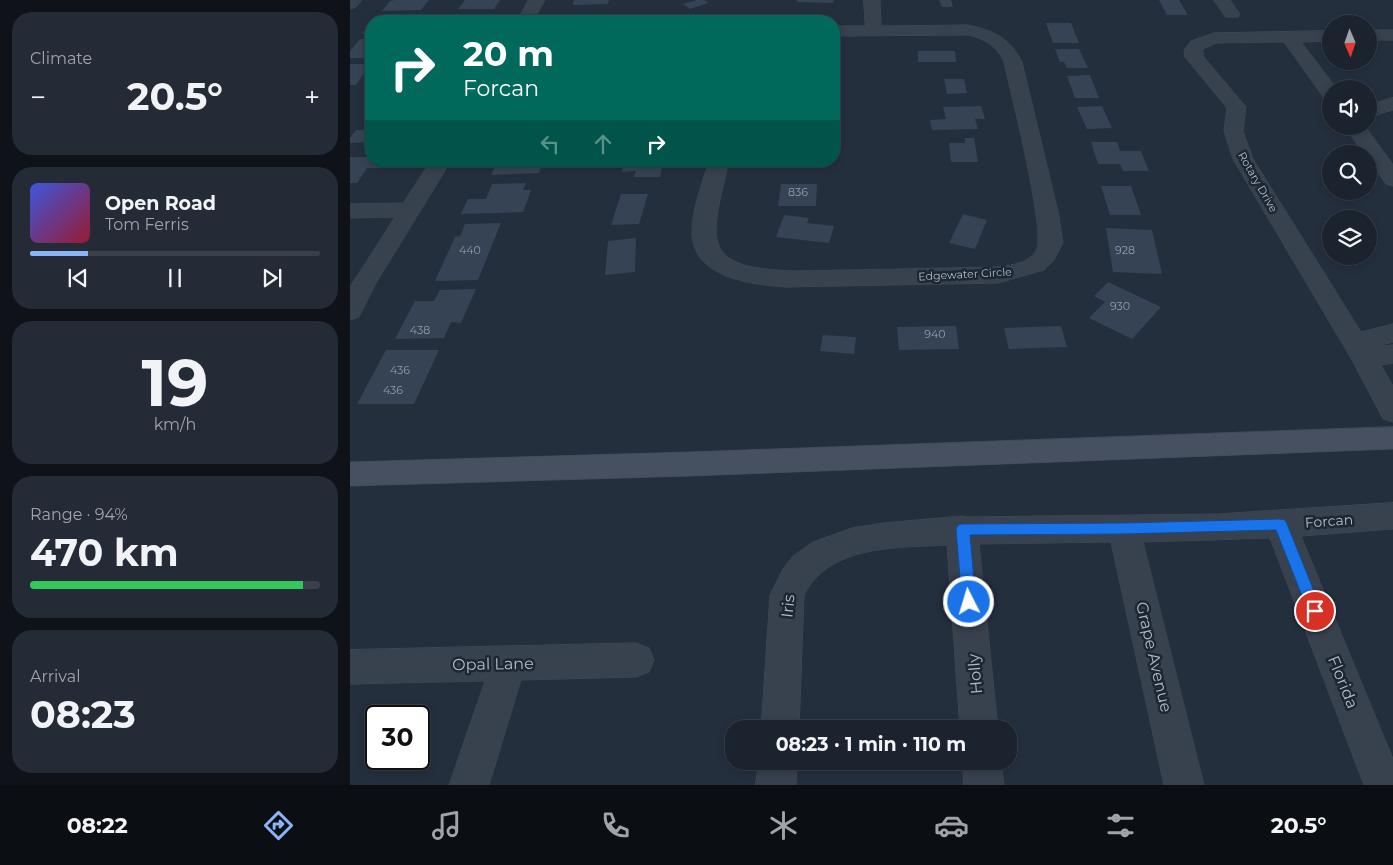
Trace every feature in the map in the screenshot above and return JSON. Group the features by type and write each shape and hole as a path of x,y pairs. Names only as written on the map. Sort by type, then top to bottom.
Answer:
{"main road":[{"path":"350,474 700,464 1393,438"}],"street":[{"path":"350,4 354,0"},
{"path":"528,15 537,0"},
{"path":"872,0 873,30"},
{"path":"1222,0 1232,14"},
{"name":"Edgewater Circle","path":"718,167 704,227 705,243 711,254 723,265 738,272 761,277 797,279 882,279 998,275 1036,265 1046,255 1051,243 1048,216 1013,62 1009,52 994,37 968,30 840,31"},
{"path":"1378,35 1393,35"},
{"name":"Rotary Drive","path":"1322,36 1214,38 1197,45 1193,50 1194,57 1236,107 1238,113 1233,124 1234,135 1243,160 1359,350 1393,412"},
{"path":"1290,37 1322,81"},
{"path":"1377,109 1393,104"},
{"path":"1361,135 1393,180"},
{"path":"350,312 364,284 436,167"},
{"path":"350,211 411,210"},
{"path":"1359,350 1393,333"},
{"path":"1359,350 1393,354"},
{"name":"Forcan","path":"905,535 962,529 1124,529 1280,524 1393,516"},
{"name":"Florida","path":"1280,524 1384,785"},
{"name":"Holly","path":"962,529 979,720"},
{"name":"Grape Avenue","path":"1124,529 1184,785"},
{"name":"Iris","path":"780,720 787,595 793,580 809,562 832,548 873,538 905,535"},
{"name":"Opal Lane","path":"350,668 636,660"},
{"path":"469,785 508,664"},
{"path":"776,785 777,770"},
{"path":"983,770 984,785"}],"building":[{"path":"429,0 421,10 382,11 390,1"},
{"path":"465,0 500,0 494,9 458,9"},
{"path":"574,0 609,0 608,4 573,5"},
{"path":"704,0 708,3 690,9 683,4"},
{"path":"797,0 834,0 833,3 797,2"},
{"path":"939,0 951,0 953,7 942,7"},
{"path":"1159,0 1179,0 1188,15 1167,15"},
{"path":"494,14 493,15 453,15"},
{"path":"1046,23 1071,23 1079,43 1053,43"},
{"path":"360,39 365,39 365,58 350,58 350,51"},
{"path":"1055,49 1079,49 1088,68 1067,68 1064,62 1060,62"},
{"path":"918,51 955,51 956,62 918,62"},
{"path":"350,64 365,64 365,72 356,85 350,85"},
{"path":"1090,75 1099,98 1075,98 1067,76"},
{"path":"944,79 964,79 967,93 947,94"},
{"path":"981,106 985,119 975,119 978,129 932,130 930,120 946,119 943,107"},
{"path":"1102,106 1112,128 1087,129 1077,107"},
{"path":"356,130 365,130 365,142 350,143 350,138"},
{"path":"965,138 974,138 978,162 951,162 949,143 965,143"},
{"path":"1091,142 1117,142 1120,151 1141,151 1149,171 1123,171 1120,164 1098,164"},
{"path":"350,157 365,157 365,167 382,167 367,168 357,183 350,183"},
{"path":"494,167 541,167 539,173 491,175"},
{"path":"623,167 662,167 660,177 634,177 636,171 622,172"},
{"path":"526,183 523,190 531,190 523,212 461,214 468,199 486,199 492,184"},
{"path":"781,184 817,184 816,206 778,206"},
{"path":"1101,186 1131,186 1141,215 1110,215"},
{"path":"621,194 648,194 639,224 611,225"},
{"path":"963,214 987,220 975,249 949,243"},
{"path":"784,215 809,218 807,223 834,226 829,243 776,237"},
{"path":"501,223 478,280 435,281 455,237 460,236 465,224"},
{"path":"1106,228 1152,230 1162,274 1113,272"},
{"path":"636,238 635,272 605,275 608,241"},
{"path":"1108,282 1161,307 1132,339 1089,318 1105,302 1094,296"},
{"path":"476,289 461,323 451,322 444,338 395,339 415,301 434,301 440,290"},
{"path":"956,326 959,349 899,350 897,327"},
{"path":"1061,326 1067,347 1009,349 1004,328"},
{"path":"823,335 856,337 854,354 820,351"},
{"path":"386,350 439,350 414,404 357,404"}],"route":[{"path":"969,602 962,529 1124,529 1280,524 1315,611"}]}
